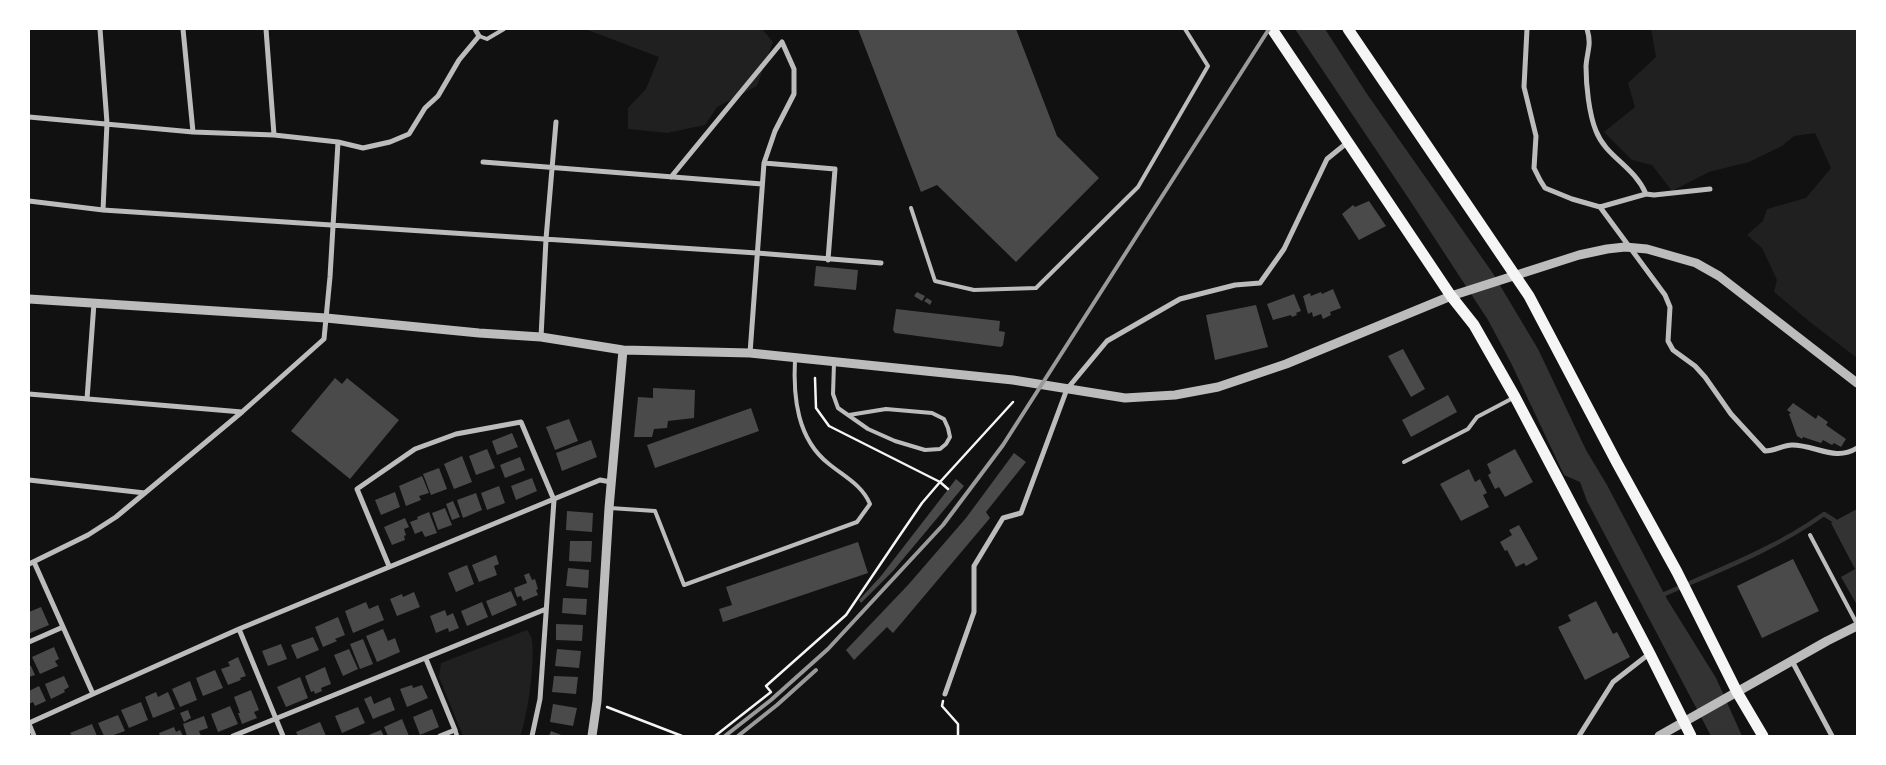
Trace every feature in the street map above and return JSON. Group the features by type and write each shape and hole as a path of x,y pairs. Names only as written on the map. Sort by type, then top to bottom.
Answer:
{"main road":[{"path":"1272,29 1451,296 1474,325 1515,397 1691,736"},
{"path":"1348,29 1529,296 1677,572 1737,692 1763,736"}],"street":[{"path":"100,29 107,123 103,210"},
{"path":"183,29 192,132"},
{"path":"266,29 274,135"},
{"path":"29,117 192,132 274,135 338,142 362,148 390,142 409,134 425,108 438,96 459,60 479,36 476,29"},
{"path":"1527,29 1524,87 1536,136 1534,168 1545,188 1572,199 1600,207 1646,194 1654,195 1710,189"},
{"path":"1587,29 1591,41 1586,72 1592,121 1597,134 1612,155 1641,182 1646,194"},
{"path":"671,177 782,42 794,69 794,94 775,131 764,163 750,353"},
{"path":"541,336 546,239 556,122"},
{"path":"93,694 31,563 88,535 116,517 242,412 324,339 330,277 338,142"},
{"path":"945,694 974,612 974,566 1002,518 1021,513 1067,389 1108,340 1180,299 1235,285 1260,284 1284,250 1327,159 1348,142"},
{"path":"483,162 762,184"},
{"path":"764,163 835,169 828,260"},
{"path":"29,201 103,210 757,253 881,264"},
{"path":"1600,207 1665,295 1670,307 1668,341 1672,350 1695,366 1731,414 1765,451 1774,451 1790,445 1840,455 1857,448"},
{"path":"29,299 326,318 480,333 541,336 623,350 750,353 1013,380 1125,398 1175,395 1218,387 1286,364 1451,296 1579,255 1625,247 1647,249 1696,263 1739,290 1857,383"},
{"path":"87,399 94,303"},
{"path":"592,736 597,701 623,350"},
{"path":"29,394 242,412"},
{"path":"389,566 357,489 416,449 456,434 521,422 554,500 540,699 532,736"},
{"path":"29,480 145,493"},
{"path":"34,736 29,723 239,629 600,480 612,482"},
{"path":"233,736 546,610"},
{"path":"1660,736 1857,625"},
{"path":"29,642 62,627"},
{"path":"239,629 283,736"},
{"path":"1579,736 1613,682 1650,654"},
{"path":"426,659 457,736"},
{"path":"1792,661 1832,736"},
{"path":"440,736 455,730"}],"lane":[{"path":"479,36 487,39 504,29"},
{"path":"911,208 935,280 974,290 1036,288 1138,186 1208,66 1185,29"},
{"path":"610,508 655,511 684,585 857,522 870,504 865,493 814,451 804,431 796,405 794,383 795,359"},
{"path":"834,363 832,384 834,402 838,408 868,430 925,450 940,449 950,437 944,419 932,413 886,408 849,415"},
{"path":"1404,462 1468,429 1477,417 1515,397"},
{"path":"1810,535 1857,625"}],"path":[{"path":"815,378 816,408 829,426 940,482 948,489"},
{"path":"715,736 771,692 766,686 846,615 903,531 940,482 1013,402"},
{"path":"945,694 942,706 958,724 958,736"},
{"path":"597,701 682,736"}],"shaded area":[{"path":"585,29 762,29 773,42 757,86 717,107 705,125 667,133 628,129 628,108 646,89 659,57"},
{"path":"1295,29 1325,29 1367,94 1492,272 1538,349 1586,450 1607,485 1667,599 1716,678 1742,736 1711,736 1587,501 1580,482 1564,475 1511,363 1488,320"},
{"path":"1651,29 1857,29 1857,358 1774,292 1777,280 1762,248 1747,235 1763,221 1767,209 1806,198 1831,168 1815,133 1794,136 1782,146 1749,162 1709,172 1672,191 1652,165 1632,160 1604,132 1635,107 1628,83 1656,57"},
{"path":"1857,509 1857,605 1841,577 1855,569 1831,523"},
{"path":"527,630 532,640 533,662 528,702 520,736 463,736 439,677 441,663"}],"building":[{"path":"858,29 1016,29 1057,136 1099,178 1016,262 937,185 921,192"},
{"path":"1369,201 1386,226 1359,240 1342,214 1353,205 1355,207"},
{"path":"816,266 858,270 856,290 814,286"},
{"path":"1333,289 1341,308 1330,312 1331,315 1323,319 1321,314 1313,317 1312,312 1308,314 1303,296 1310,293 1311,296 1321,292 1322,294"},
{"path":"917,292 925,296 922,301 914,296"},
{"path":"1294,294 1301,311 1292,317 1291,315 1273,320 1267,304"},
{"path":"927,298 932,301 930,305 924,301"},
{"path":"1256,305 1268,347 1215,360 1206,315"},
{"path":"896,309 1000,321 999,331 1005,332 1003,345 1001,347 895,333 893,330"},
{"path":"1403,349 1425,389 1411,397 1388,356"},
{"path":"335,378 342,384 347,378 399,420 350,479 291,431"},
{"path":"653,388 695,390 694,418 668,421 667,428 654,429 652,437 634,437 638,397 653,398"},
{"path":"1448,395 1457,412 1411,437 1402,420"},
{"path":"1793,403 1816,419 1818,415 1828,422 1826,425 1846,439 1841,447 1823,440 1821,443 1797,436 1789,414 1791,413 1787,410"},
{"path":"751,408 759,431 655,468 647,445"},
{"path":"569,419 578,441 555,450 546,427"},
{"path":"512,433 518,447 497,455 492,441"},
{"path":"591,440 597,457 562,471 556,453"},
{"path":"487,449 495,468 476,475 469,456"},
{"path":"1515,449 1533,482 1505,497 1499,487 1495,489 1488,475 1491,473 1487,464"},
{"path":"1014,453 1026,462 986,512 990,518 893,633 887,627 854,660 846,650 908,585 966,518"},
{"path":"462,456 472,482 454,489 444,464"},
{"path":"520,457 525,470 505,478 500,465"},
{"path":"439,468 447,489 431,495 423,474"},
{"path":"1469,469 1475,482 1480,479 1487,493 1483,495 1489,507 1461,521 1440,484"},
{"path":"422,476 429,493 419,496 421,500 406,506 399,486"},
{"path":"532,478 537,491 516,500 511,486"},
{"path":"956,479 964,486 893,571 861,603 859,600 881,576"},
{"path":"499,486 505,503 487,510 481,493"},
{"path":"395,492 400,507 381,515 375,500"},
{"path":"476,493 482,510 463,518 457,500"},
{"path":"453,501 460,517 452,520 446,504"},
{"path":"445,508 452,525 438,530 432,513"},
{"path":"567,511 593,513 592,532 566,530"},
{"path":"429,512 437,533 425,537 422,531 415,534 410,522"},
{"path":"405,518 409,527 404,529 405,540 392,545 384,527"},
{"path":"1519,525 1538,559 1526,566 1524,563 1516,567 1507,550 1505,551 1500,542 1512,535 1509,530"},
{"path":"570,541 592,541 591,562 569,561"},
{"path":"858,542 868,573 723,622 719,609 732,605 726,587"},
{"path":"496,555 499,564 494,566 497,575 479,582 472,565"},
{"path":"1793,559 1819,611 1762,638 1737,586"},
{"path":"467,565 474,584 456,592 448,573"},
{"path":"568,568 589,570 588,588 566,586"},
{"path":"529,573 532,580 535,579 538,595 523,601 521,596 517,597 514,588 527,583 524,575"},
{"path":"511,591 517,605 492,616 486,601"},
{"path":"414,592 420,607 397,616 390,599 402,594 403,597"},
{"path":"563,598 587,599 586,615 562,613"},
{"path":"1596,601 1613,634 1617,632 1630,657 1585,680 1558,627 1571,621 1568,615"},
{"path":"366,602 369,609 378,605 384,620 353,633 345,611"},
{"path":"482,602 488,617 467,626 461,611"},
{"path":"41,607 49,625 30,633 29,612"},
{"path":"445,610 447,616 453,613 459,628 449,632 448,628 436,633 430,616"},
{"path":"338,617 345,635 323,647 315,627"},
{"path":"556,624 583,625 582,641 556,640"},
{"path":"383,629 388,641 395,638 400,652 377,662 366,636"},
{"path":"313,637 319,650 297,659 291,645"},
{"path":"363,639 373,664 360,669 350,644"},
{"path":"281,644 287,659 268,666 262,651"},
{"path":"54,647 59,659 55,661 58,666 40,674 32,657"},
{"path":"349,649 358,669 343,676 334,655"},
{"path":"557,649 581,651 579,668 555,666"},
{"path":"238,657 246,676 228,685 221,669 230,666 228,662"},
{"path":"29,666 31,666 35,675 29,677"},
{"path":"325,667 331,684 321,688 322,691 315,694 314,691 311,692 305,676"},
{"path":"215,670 223,688 203,696 196,678"},
{"path":"64,676 69,687 64,690 65,692 51,699 45,684"},
{"path":"554,676 578,677 576,694 552,692"},
{"path":"300,677 308,698 286,707 277,687"},
{"path":"190,681 197,700 180,707 172,689"},
{"path":"412,685 413,688 422,685 428,698 407,707 400,689"},
{"path":"39,686 46,701 35,706 33,702 29,704 29,691"},
{"path":"251,690 259,710 254,712 257,718 242,724 234,697"},
{"path":"156,692 158,697 168,692 175,709 153,718 145,697"},
{"path":"371,696 374,704 390,697 395,710 373,719 364,699"},
{"path":"141,702 148,720 129,728 121,710"},
{"path":"553,704 577,708 573,726 550,722"},
{"path":"230,706 238,724 218,732 211,714"},
{"path":"358,707 365,723 342,733 335,716"},
{"path":"432,709 439,727 420,735 413,717"},
{"path":"188,710 191,718 184,722 180,713"},
{"path":"118,715 125,731 111,736 104,736 98,723"},
{"path":"204,716 208,728 199,731 201,736 187,736 183,724"},
{"path":"402,719 409,736 388,736 384,727"},
{"path":"320,722 326,736 298,736 296,732"},
{"path":"92,724 97,736 72,736 70,733"},
{"path":"174,727 176,732 180,730 183,736 160,736 159,733"},
{"path":"381,730 384,736 366,736"},
{"path":"551,731 564,736 549,736"}],"waterway":[{"path":"1660,596 1765,549 1824,514 1835,521"}],"railway":[{"path":"725,736 771,700 828,649 943,525 1003,445 1269,29"},
{"path":"738,736 777,705 816,670"}]}
